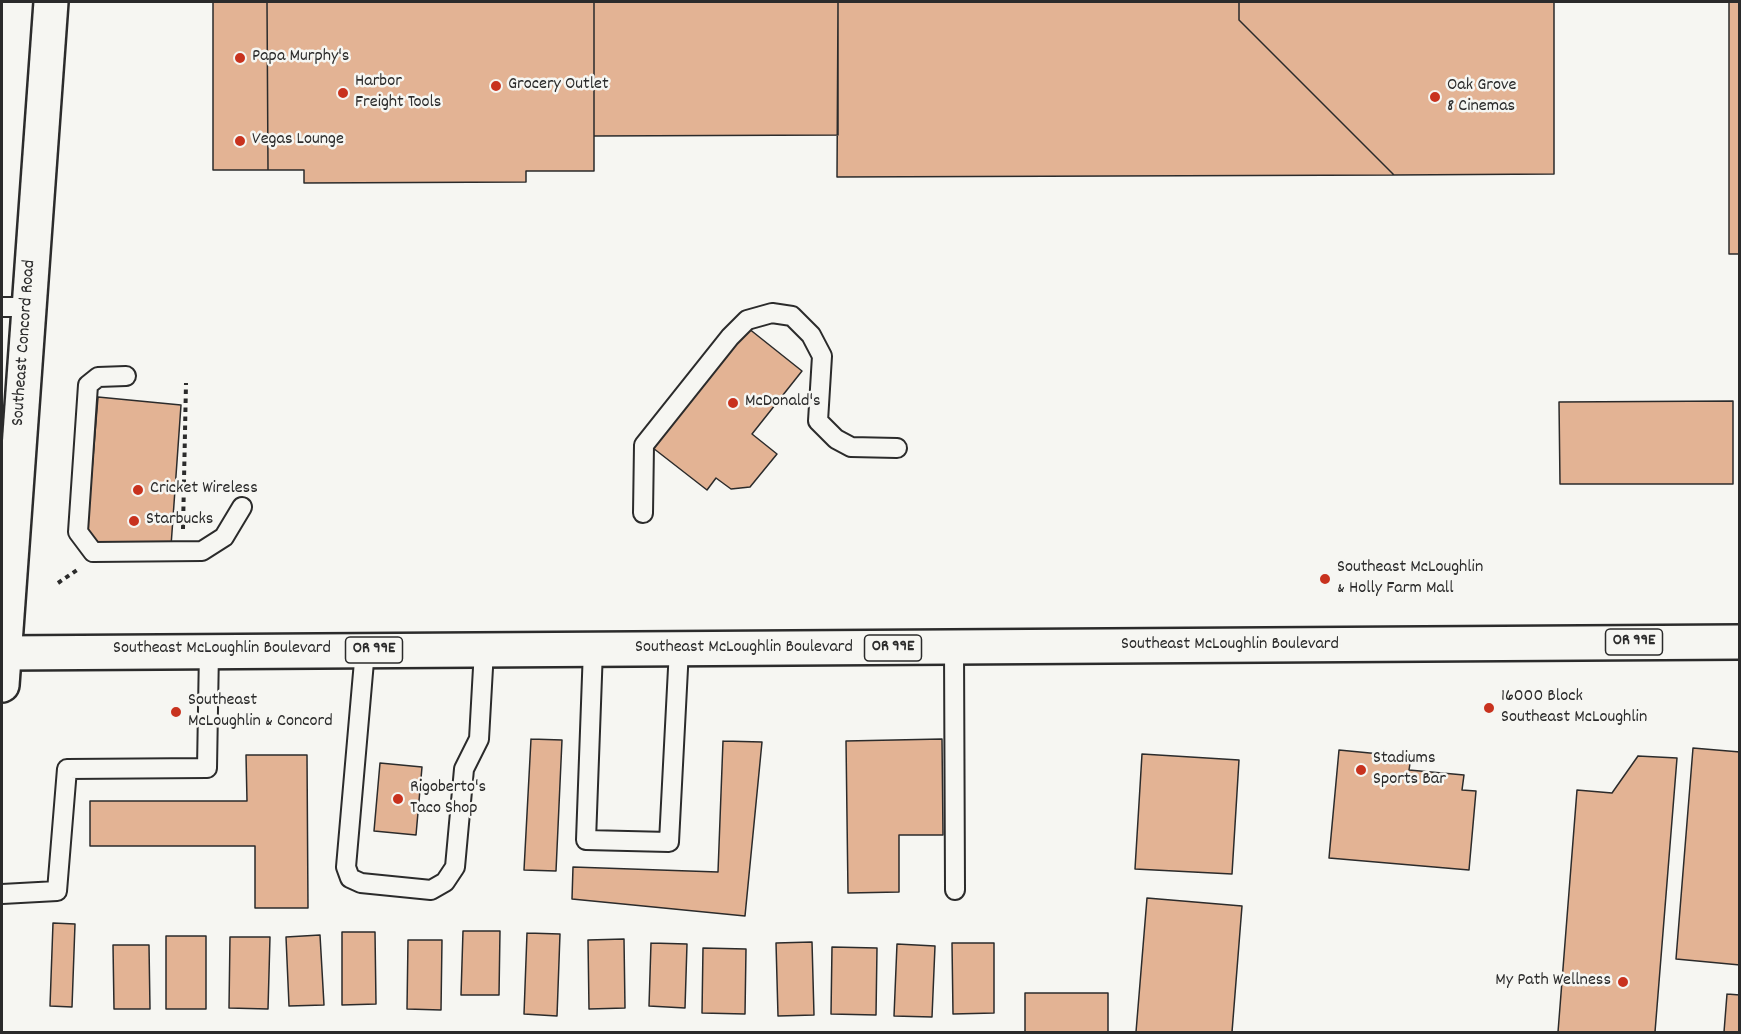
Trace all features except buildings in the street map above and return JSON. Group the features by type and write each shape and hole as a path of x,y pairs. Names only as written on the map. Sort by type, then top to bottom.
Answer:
{"main road":[{"name":"Southeast Concord Road","path":"2,664 14,307 51,2"},
{"name":"Southeast McLoughlin Boulevard","path":"2,664 209,651 1740,642"}],"lane":[{"path":"643,513 644,445 729,337 747,320 772,313 792,316 811,335 822,356 818,420 836,439 851,447 897,448"},
{"path":"126,376 98,377 88,385 78,532 93,552 202,550 224,537 242,507"},
{"path":"954,647 955,890"},
{"path":"593,649 586,840 669,843 679,649"},
{"path":"365,650 346,867 350,878 361,883 430,890 445,882 455,867 464,769 478,739 484,650"},
{"path":"2,894 57,891 67,769 207,768 209,651"}],"path":[{"path":"185,551 182,544 186,383"}],"place":[{"name":"Papa Murphy's","path":"240,58"},
{"name":"Grocery Outlet","path":"496,86"},
{"name":"Harbor Freight Tools","path":"343,93"},
{"name":"Oak Grove 8 Cinemas","path":"1435,97"},
{"name":"Vegas Lounge","path":"240,141"},
{"name":"McDonald's","path":"733,403"},
{"name":"Cricket Wireless","path":"138,490"},
{"name":"Starbucks","path":"134,521"},
{"name":"Southeast McLoughlin & Holly Farm Mall","path":"1325,579"},
{"name":"16000 Block Southeast McLoughlin","path":"1489,708"},
{"name":"Southeast McLoughlin & Concord","path":"176,712"},
{"name":"Stadiums Sports Bar","path":"1361,770"},
{"name":"Rigoberto's Taco Shop","path":"398,799"},
{"name":"My Path Wellness","path":"1623,982"}]}
